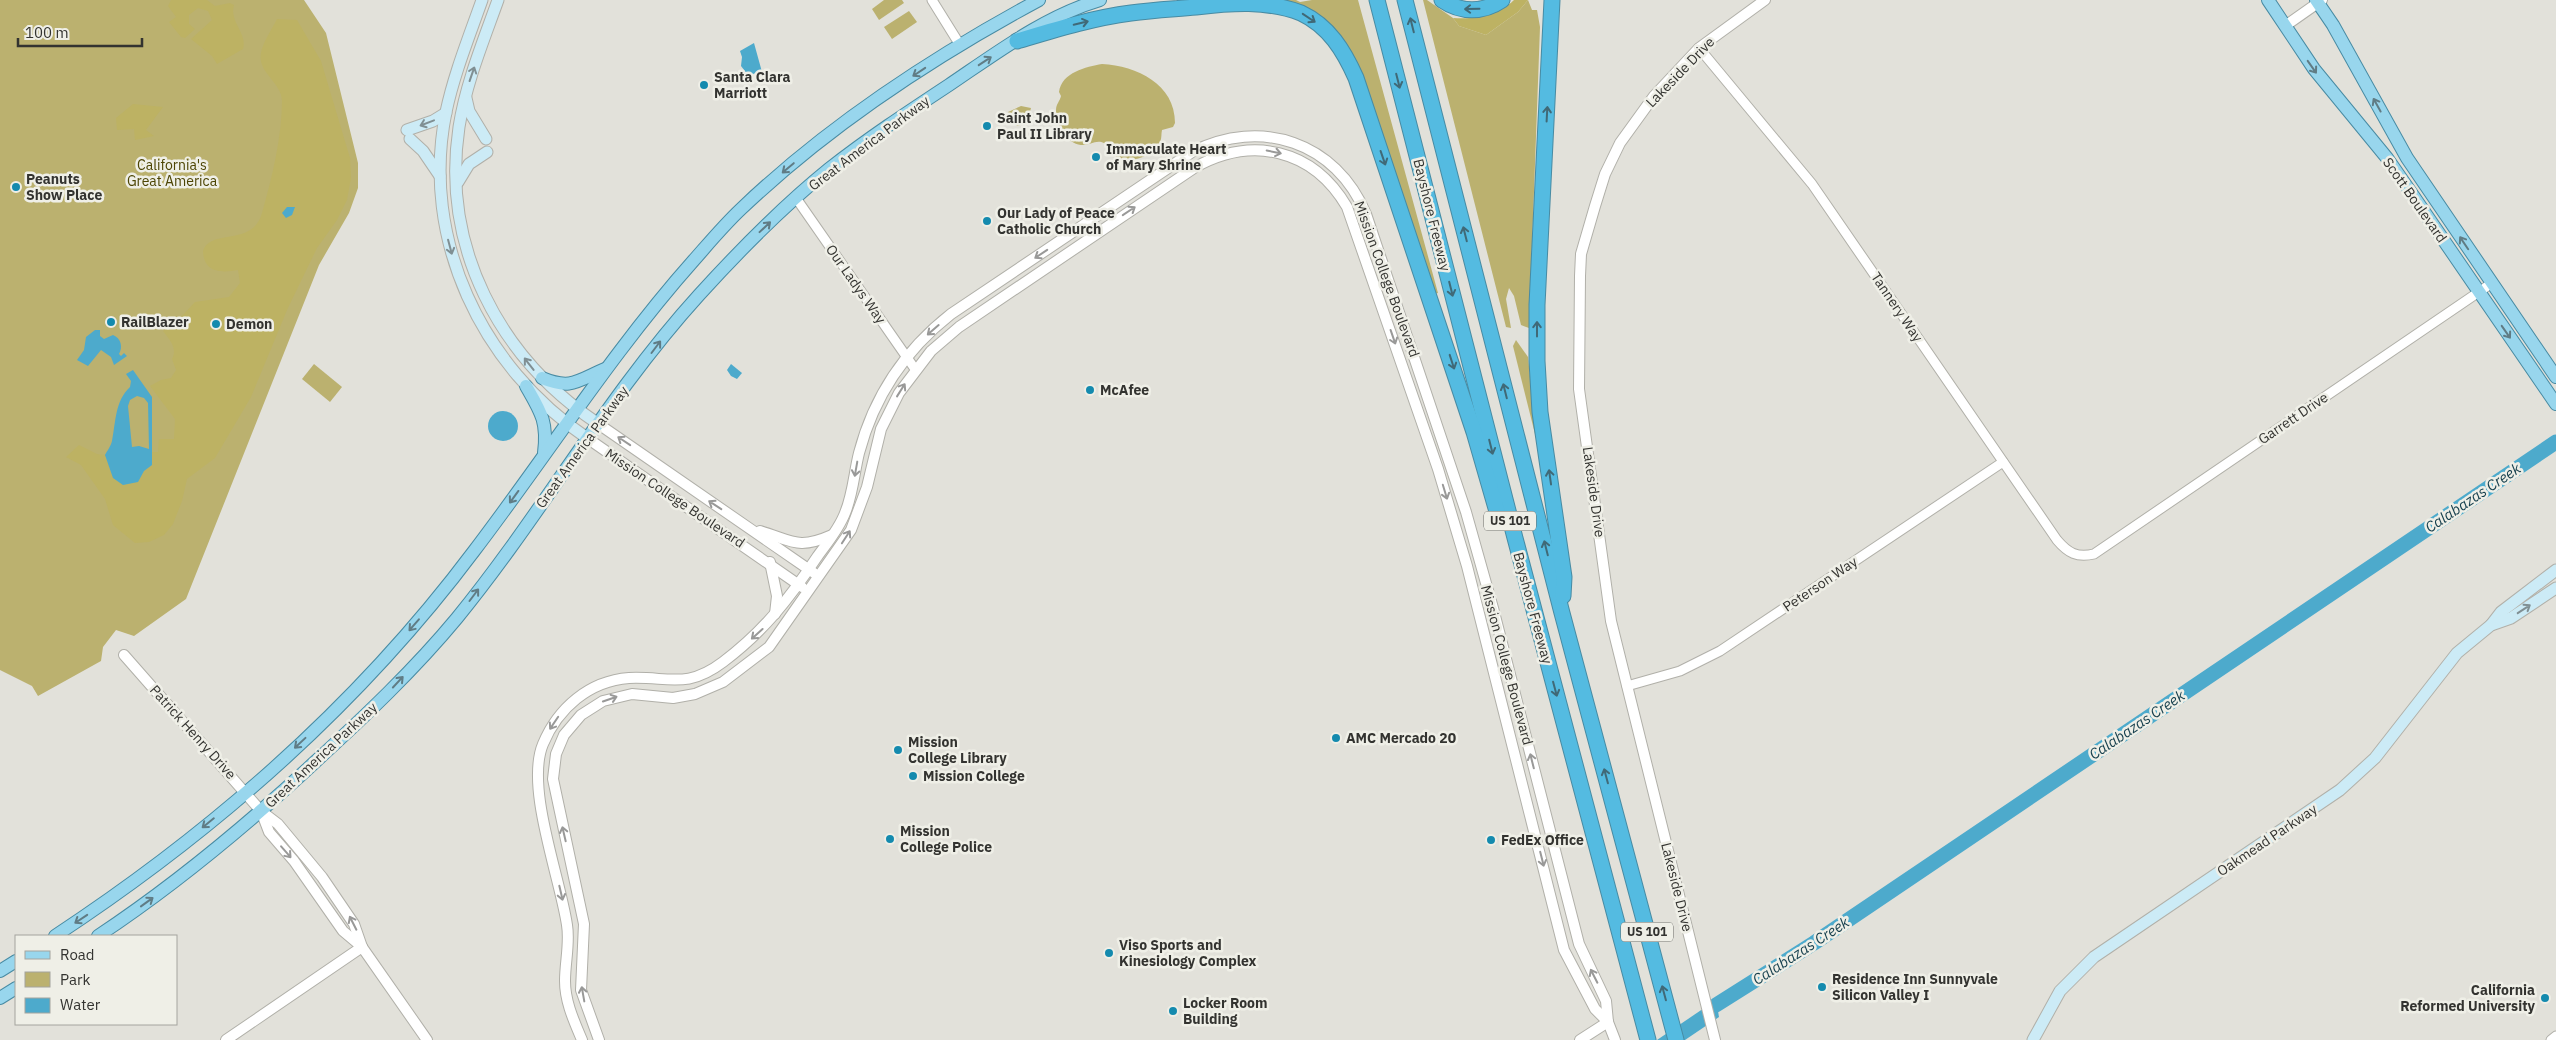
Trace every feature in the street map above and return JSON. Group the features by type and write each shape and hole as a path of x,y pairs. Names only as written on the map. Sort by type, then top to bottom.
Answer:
{"highway":[{"path":"1373,0 1389,47"},
{"name":"Bayshore Freeway","path":"1377,0 1514,538 1648,1040"},
{"name":"Bayshore Freeway","path":"1406,0 1562,613 1676,1040"},
{"path":"1442,0 1455,7 1474,10 1502,0"},
{"path":"1552,1 1538,296 1537,360 1540,412 1564,577 1562,613"},
{"path":"1017,41 1078,24 1131,13 1247,2 1278,6 1301,14 1329,34 1345,54 1356,78 1474,432 1500,522 1514,538"}],"main road":[{"name":"Mission College Boulevard","path":"482,0 461,60 446,113 440,177 448,240 466,296 496,350 526,386 566,424 587,438"},
{"name":"Mission College Boulevard","path":"498,0 466,95 458,138 457,183 464,237 479,283 489,305 511,341 542,378 577,409 598,423"},
{"name":"Great America Parkway","path":"56,935 122,890 246,792 322,723 404,635 473,554 605,369 677,279 739,210 814,146 960,45 1039,0"},
{"name":"Great America Parkway","path":"99,935 163,890 261,811 368,712 458,616 518,536 598,423 698,296 750,240 837,163 929,98 1017,41 1057,18 1100,0"},
{"name":"Scott Boulevard","path":"2268,0 2314,70 2387,158 2556,404"},
{"name":"Scott Boulevard","path":"2319,1 2407,158 2556,377"},
{"path":"466,95 469,110 486,139"},
{"path":"440,177 409,134 446,113"},
{"path":"457,183 470,164 488,152"},
{"path":"542,378 556,384 569,385 605,369"},
{"path":"526,386 542,413 546,425 543,458"},
{"name":"Oakmead Parkway","path":"2032,1040 2060,991 2094,957 2305,815 2355,779 2387,743 2444,666 2467,643 2491,625 2501,612 2556,570"},
{"name":"Oakmead Parkway","path":"2491,625 2511,618 2556,588"},
{"path":"0,971 15,962"},
{"path":"0,998 15,989"}],"street":[{"path":"932,0 960,45"},
{"name":"Lakeside Drive","path":"1715,1040 1611,620 1579,389 1581,254 1605,174 1620,143 1654,96 1699,48 1765,0"},
{"path":"2285,26 2319,1"},
{"name":"Tannery Way","path":"1699,48 1797,164 2064,547 2078,556 2094,554"},
{"name":"Mission College Boulevard","path":"582,1040 568,1004 565,981 568,928 537,783 538,760 547,734 554,722 571,702 584,693 605,683 630,678 684,680 706,673 750,641 799,584 833,534 849,502 859,454 870,419 885,388 906,356 951,314 1205,146 1238,136 1280,138 1310,150 1335,168 1356,192 1366,214 1451,465 1493,608 1579,944 1606,1001 1608,1022"},
{"name":"Mission College Boulevard","path":"599,1040 581,990 584,924 555,793 554,766 558,748 564,735 581,715 603,701 632,694 673,698 701,692 723,682 769,647 851,530 857,516 884,421 915,369 958,327 1208,160 1223,154 1245,150 1272,152 1302,162 1326,179 1342,198 1352,219 1438,469 1480,613 1564,950 1595,1009 1608,1022"},
{"name":"Our Ladys Way","path":"796,198 915,369"},
{"name":"Garrett Drive","path":"2094,554 2492,283"},
{"name":"Mission College Boulevard","path":"598,423 650,458 679,482 752,529 819,577"},
{"name":"Mission College Boulevard","path":"587,438 770,562 809,592"},
{"name":"Peterson Way","path":"1627,686 1680,671 1720,651 2003,462"},
{"path":"752,529 798,544 812,543 833,534"},
{"path":"770,562 778,596 775,614"},
{"name":"Patrick Henry Drive","path":"124,655 261,811 269,832 294,860 343,931 362,947 427,1040"},
{"path":"226,1040 362,947"},
{"path":"1580,1040 1608,1022 1615,1040"},
{"path":"2551,1040 2556,1036"}],"green space":[{"name":"California's Great America","path":"0,0 304,0 326,33 358,163 358,188 349,213 319,265 186,599 134,636 116,630 103,647 101,661 38,696 32,686 0,670"},
{"path":"884,0 902,0 904,3 879,20 872,9"},
{"path":"1279,0 1296,0 1300,2 1312,0 1358,0 1438,293 1434,294 1347,46"},
{"path":"1423,0 1427,0 1453,18 1459,26 1486,35 1518,12 1528,0 1532,10 1537,10 1540,27 1529,328 1521,325 1514,296 1509,288 1506,299 1511,328 1506,327"},
{"path":"909,11 917,22 892,39 884,27"},
{"path":"1102,64 1140,73 1152,80 1169,98 1175,123 1173,127 1162,130 1161,139 1157,147 1146,156 1126,160 1114,155 1101,142 1084,145 1076,144 1067,137 1060,127 1056,108 1061,96 1059,92 1061,85 1070,75"},
{"path":"1021,106 1031,108 1027,123 1017,126 1008,112"},
{"path":"1516,340 1528,357 1537,442 1513,346"},
{"path":"314,364 342,387 330,402 302,379"}],"shaded area":[{"path":"171,0 207,0 215,6 230,3 234,5 234,17 243,38 243,49 217,64 212,56 191,39 212,20 208,11 198,8 189,15 189,24 195,29 185,38 181,37 169,22 176,17 168,6"},
{"path":"1514,0 1528,0 1518,12 1486,35 1459,26 1453,18 1486,16 1507,6"},
{"path":"277,19 297,20 321,61 350,158 351,178 347,200 337,220 317,248 287,310 251,397 215,458 187,479 182,501 173,524 164,535 149,542 135,543 113,525 105,499 81,465 66,457 79,445 97,454 105,455 111,472 138,482 144,471 152,465 152,452 158,452 159,439 174,439 175,419 150,386 161,380 171,378 176,370 172,359 174,355 173,347 163,331 179,319 195,302 229,297 240,283 238,270 215,270 206,264 203,251 207,244 214,240 250,230 257,223 262,213 276,157 282,100 278,88 262,66 261,53"},
{"path":"133,104 163,107 146,130 154,136 135,140 134,129 117,130 116,118"}],"water":[{"path":"754,43 762,72 748,75 741,66 742,57 740,51"},
{"path":"287,207 295,207 292,215 286,218 282,213"},
{"path":"95,330 100,330 100,336 104,339 113,335 116,336 121,348 119,354 121,356 124,353 127,356 114,365 111,357 101,350 88,366 77,360 84,350 86,337"},
{"path":"731,364 742,373 737,379 731,376 727,370"},
{"path":"133,370 152,397 152,465 144,471 138,482 123,485 113,478 105,455 111,443 121,399 130,387 131,381 126,374","holes":["137,396 144,398 148,403 149,449 139,446 132,447 128,406 130,400"]},
{"path":"503,411 514,415 518,426 514,437 503,441 492,437 488,426 492,415"},
{"path":"1716,1000 1719,1017 1685,1040 1657,1040"}],"waterway":[{"name":"Calabazas Creek","path":"1716,1005 1814,943 2556,442"}],"place":[{"name":"Santa Clara Marriott","path":"704,85"},
{"name":"Saint John Paul II Library","path":"987,126"},
{"name":"Immaculate Heart of Mary Shrine","path":"1096,157"},
{"name":"Peanuts Show Place","path":"16,187"},
{"name":"Our Lady of Peace Catholic Church","path":"987,221"},
{"name":"RailBlazer","path":"111,322"},
{"name":"Demon","path":"216,324"},
{"name":"McAfee","path":"1090,390"},
{"name":"AMC Mercado 20","path":"1336,738"},
{"name":"Mission College Library","path":"898,750"},
{"name":"Mission College","path":"913,776"},
{"name":"Mission College Police","path":"890,839"},
{"name":"FedEx Office","path":"1491,840"},
{"name":"Viso Sports and Kinesiology Complex","path":"1109,953"},
{"name":"Residence Inn Sunnyvale Silicon Valley I","path":"1822,987"},
{"name":"California Reformed University","path":"2545,998"},
{"name":"Locker Room Building","path":"1173,1011"}]}
